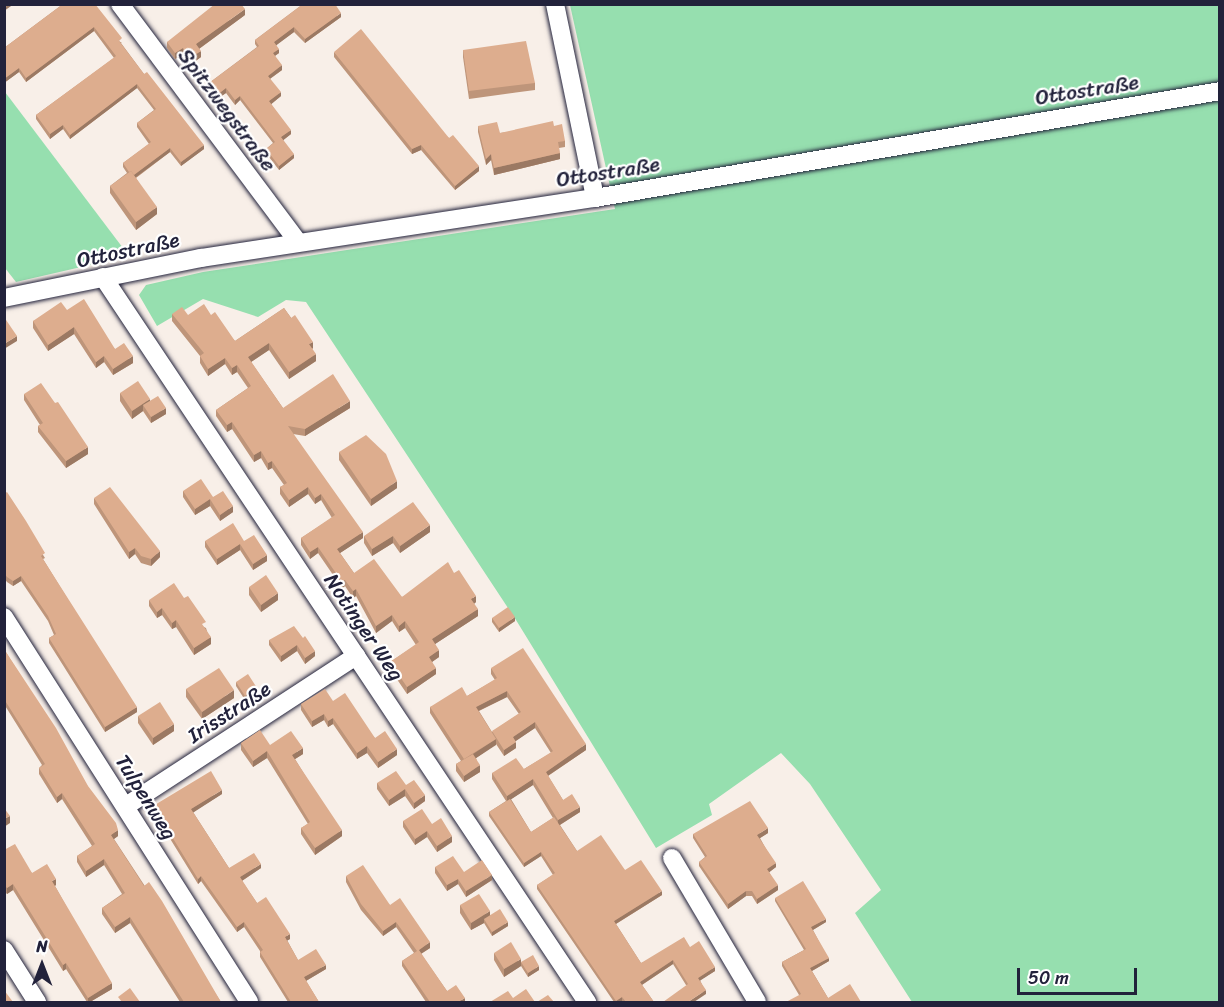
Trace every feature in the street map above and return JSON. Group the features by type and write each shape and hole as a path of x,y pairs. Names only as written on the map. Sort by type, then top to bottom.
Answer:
{"street":[{"name":"Spitzwegstraße","path":"120,4 298,242"},
{"path":"555,4 595,198"},
{"name":"Ottostraße","path":"4,298 103,277 298,242 595,198 1220,91"},
{"name":"Notinger Weg","path":"103,277 587,1002"},
{"name":"Tulpenweg","path":"4,617 249,1002"},
{"name":"Irisstraße","path":"126,806 356,656"},
{"path":"672,858 757,1002"},
{"path":"4,950 37,1002"}],"green space":[{"path":"570,5 1219,5 1219,1002 912,1002 855,913 881,890 810,784 781,753 709,804 712,815 656,848 516,620 306,302 286,300 258,317 203,299 157,326 139,295 146,285 203,272 615,209"},
{"path":"5,92 129,256 16,282 5,268"}],"building":[{"path":"63,4 95,4 122,38 119,41 144,74 147,72 204,145 181,162 170,148 134,175 131,171 129,172 123,163 151,142 137,123 156,109 137,84 70,135 63,125 50,134 36,115 116,56 94,27 26,78 19,68 4,79 4,48"},
{"path":"215,4 241,4 245,9 196,44 201,51 190,58 183,48 175,53 167,42"},
{"path":"303,4 335,4 341,13 305,39 294,27 274,42 279,49 273,53 282,65 268,76 281,92 269,101 291,130 281,137 294,154 279,166 266,149 275,142 240,96 235,100 226,88 217,95 209,83 259,46 255,40"},
{"path":"361,29 449,138 453,135 479,166 455,186 421,145 412,149 334,52"},
{"path":"526,41 535,83 469,91 463,50"},
{"path":"553,121 554,126 562,124 565,141 558,142 560,153 494,168 491,154 486,159 478,126 497,122 500,133"},
{"path":"131,171 157,207 136,222 110,186"},
{"path":"84,299 115,349 124,343 133,356 113,369 104,356 96,362 74,327 48,345 33,321 61,302 67,310"},
{"path":"204,304 211,315 215,312 235,341 284,308 291,318 295,315 313,342 309,344 316,354 289,372 269,343 248,357 283,408 333,374 350,401 305,429 288,426 363,532 337,549 354,573 374,559 402,597 448,562 454,573 459,570 476,596 471,599 478,609 432,639 439,650 429,657 436,668 407,687 390,662 419,642 405,621 399,626 392,615 376,626 356,589 353,591 345,580 342,582 318,547 310,552 301,538 335,515 321,494 315,498 308,487 289,500 280,487 287,483 272,461 268,463 261,451 254,455 232,422 227,425 216,410 251,386 237,365 232,368 225,358 208,369 200,356 204,353 172,314 182,307 188,315"},
{"path":"4,317 17,336 4,344"},
{"path":"138,381 150,399 132,411 120,393"},
{"path":"41,383 55,403 58,402 88,447 66,461 38,426 43,423 24,394"},
{"path":"158,396 166,408 151,417 143,405"},
{"path":"366,435 386,454 397,481 371,499 339,452"},
{"path":"201,479 213,497 223,491 233,506 220,515 210,499 195,509 183,491"},
{"path":"110,487 160,551 151,559 141,556 135,548 129,552 94,498"},
{"path":"7,492 45,553 41,556 137,707 105,727 49,638 56,634 48,616 21,576 13,581 4,573 4,494"},
{"path":"413,502 430,525 400,546 393,536 372,549 364,536"},
{"path":"233,523 244,541 254,535 267,555 253,564 240,544 217,559 205,541"},
{"path":"266,575 278,593 261,605 249,587"},
{"path":"174,583 184,598 188,596 206,622 202,624 211,637 194,648 176,620 172,623 162,608 157,612 149,600"},
{"path":"508,607 515,617 499,628 492,618"},
{"path":"294,626 303,638 305,636 315,651 305,658 297,645 281,656 269,640"},
{"path":"523,648 586,744 546,772 563,800 572,794 580,807 558,820 533,779 507,796 492,773 516,758 524,769 553,751 535,722 513,737 516,742 504,750 492,731 521,712 507,691 476,707 496,739 464,759 430,707 462,687 467,696 497,678 491,668"},
{"path":"4,649 56,728 88,786 116,823 118,830 111,835 144,886 149,882 162,901 221,1002 184,1002 130,917 115,927 102,908 125,893 104,859 86,871 77,856 95,844 62,793 57,797 39,768 45,764 4,699"},
{"path":"219,668 234,690 202,712 186,689"},
{"path":"248,674 257,688 245,696 236,682"},
{"path":"325,689 333,701 345,693 375,738 385,731 397,749 378,762 367,746 357,753 333,718 328,721 324,714 312,721 301,704"},
{"path":"160,702 174,724 153,738 138,716"},
{"path":"260,730 270,745 291,731 303,748 292,755 342,830 315,848 301,828 310,822 267,751 253,761 241,743"},
{"path":"473,754 480,765 464,776 456,764"},
{"path":"211,771 222,790 191,809 229,868 254,853 261,864 240,877 257,903 266,897 290,934 285,937 298,960 316,949 326,965 304,977 319,1002 291,1002 260,952 263,950 244,922 237,927 201,876 198,879 153,806"},
{"path":"396,771 406,785 414,780 425,795 414,803 405,789 389,800 377,783"},
{"path":"510,799 531,832 554,817 577,851 601,835 625,870 641,860 662,891 614,921 641,963 684,937 690,947 699,941 715,967 698,978 706,990 688,1002 663,1002 688,984 673,960 640,982 654,1002 626,1002 622,997 616,1001 537,885 555,873 541,852 524,863 489,812"},
{"path":"750,801 768,828 757,835 776,863 767,869 778,885 757,899 752,891 746,891 728,904 699,862 707,856 693,834"},
{"path":"4,808 10,816 4,819"},
{"path":"422,809 432,824 441,818 452,836 437,846 427,831 415,839 403,821"},
{"path":"15,844 32,873 47,864 56,879 52,881 112,983 88,998 66,963 63,965 13,884 7,888 4,885 4,850"},
{"path":"453,856 464,872 482,860 492,875 466,891 458,879 447,885 435,867"},
{"path":"363,865 390,905 400,898 430,942 419,950 447,991 456,985 465,998 458,1002 430,1002 402,961 417,951 396,922 383,931 361,904 346,876"},
{"path":"803,881 826,919 811,927 829,958 810,968 828,998 850,984 861,1002 786,1002 801,994 782,962 806,949 775,898"},
{"path":"479,894 490,911 471,923 460,905"},
{"path":"500,909 508,922 492,932 484,919"},
{"path":"511,942 521,959 504,969 494,953"},
{"path":"533,955 539,966 528,973 521,962"},
{"path":"130,988 140,1002 122,1002 118,997"},
{"path":"526,989 535,1002 490,1002 508,991 513,998"},
{"path":"4,990 13,1002 4,1002"},
{"path":"548,995 554,1002 537,1002"}]}
